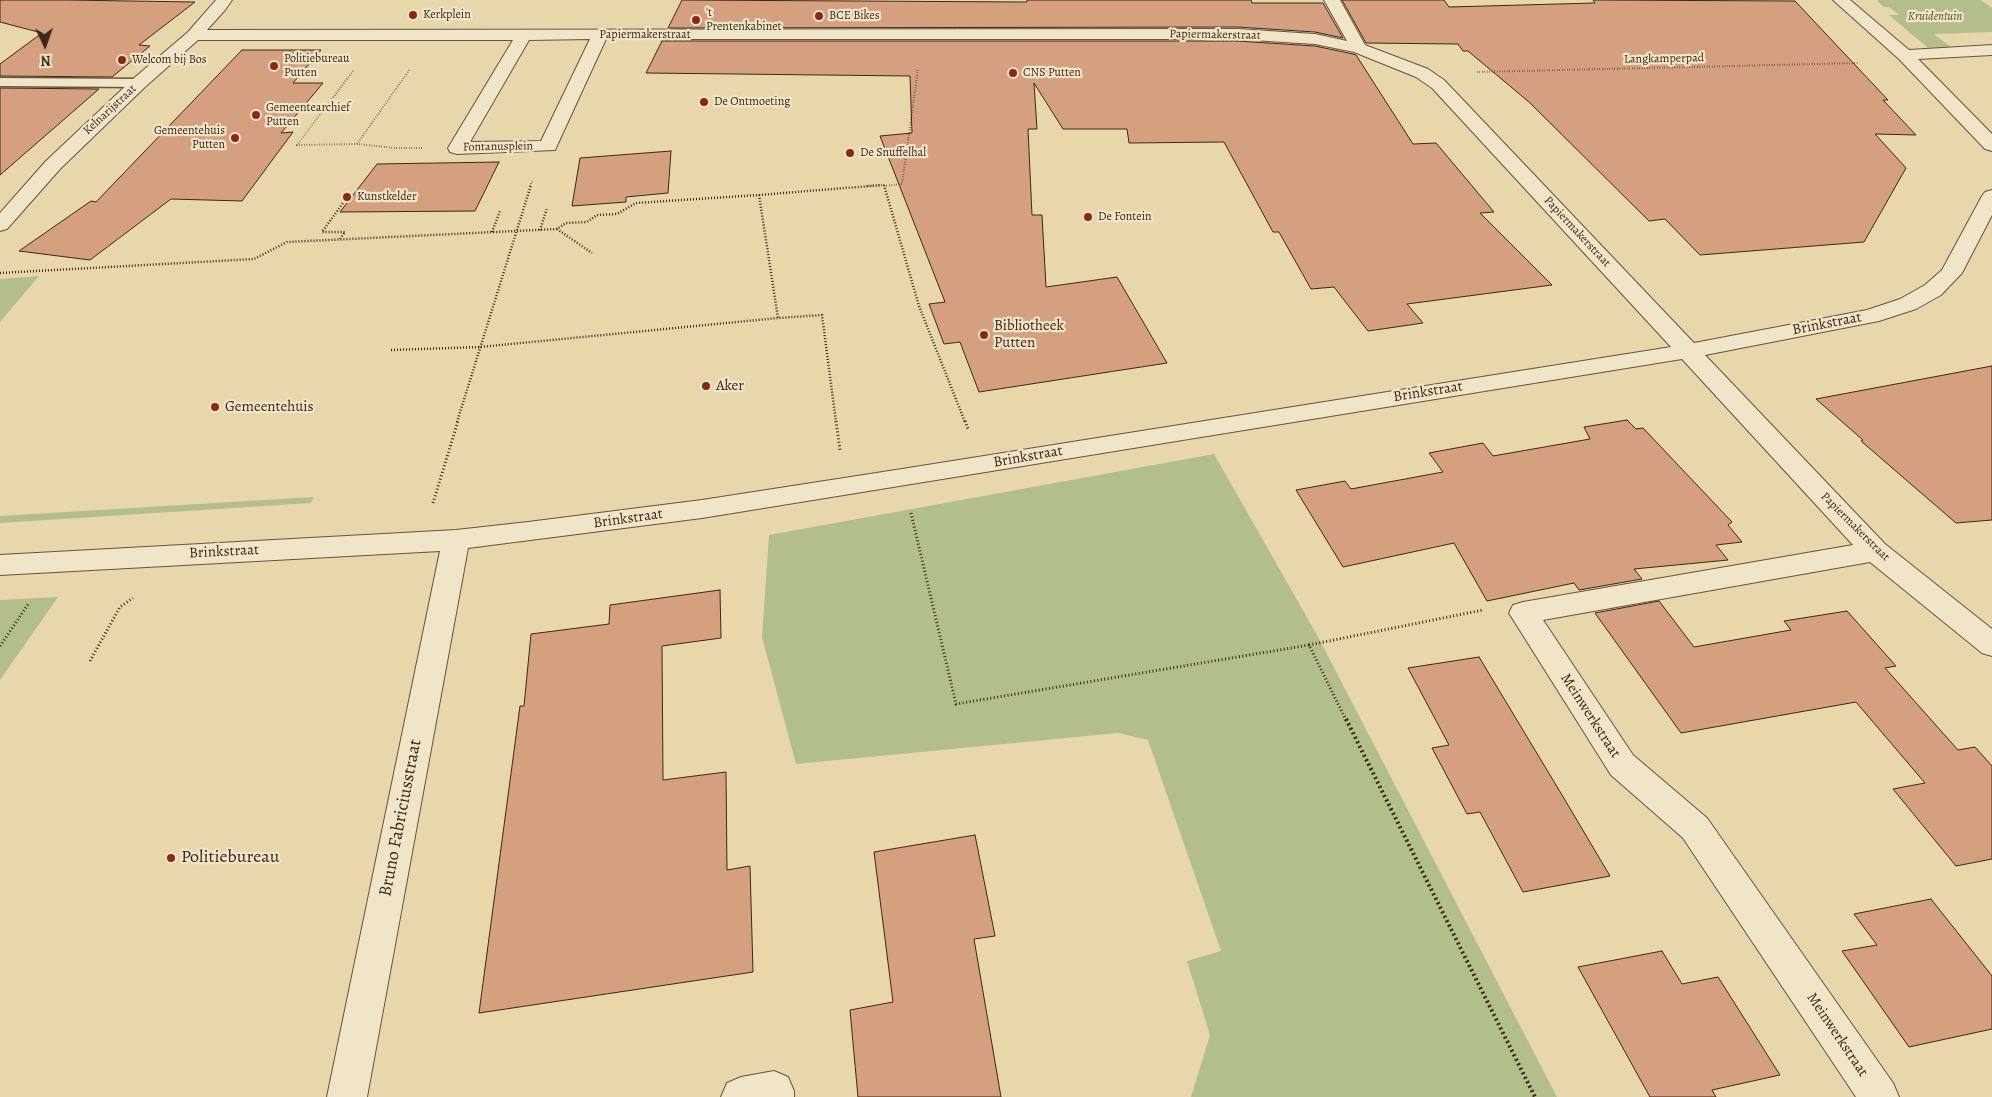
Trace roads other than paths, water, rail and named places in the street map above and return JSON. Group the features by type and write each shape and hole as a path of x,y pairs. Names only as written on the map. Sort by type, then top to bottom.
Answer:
{"street":[{"name":"Kelnarijstraat","path":"0,225 53,165 139,83 194,35 220,8 224,0"},
{"path":"1332,0 1359,48"},
{"path":"1841,0 1905,55 1992,145"},
{"name":"Papiermakerstraat","path":"194,35 923,34 1278,36 1315,39 1359,48 1422,73 1438,84 1875,550 1992,645"},
{"name":"Fontanusplein","path":"524,35 457,148 548,146 600,35"},
{"path":"1905,55 1992,50"},
{"name":"Brinkstraat","path":"0,565 456,540 702,509 1688,351 1872,316 1908,304 1933,290 1951,273 1992,196"},
{"name":"Bruno Fabriciusstraat","path":"347,1097 456,540"},
{"name":"Meinwerkstraat","path":"1875,550 1523,614 1622,765 1695,828 1879,1097"},
{"path":"741,1097 774,1091 774,1097"}],"lane":[{"path":"0,82 139,83"}],"place":[{"name":"Kerkplein","path":"413,15"},
{"name":"BCE Bikes","path":"819,16"},
{"name":"'t Prentenkabinet","path":"696,20"},
{"name":"Welcom bij Bos","path":"122,60"},
{"name":"Politiebureau Putten","path":"274,66"},
{"name":"CNS Putten","path":"1013,73"},
{"name":"De Ontmoeting","path":"704,102"},
{"name":"Gemeentearchief Putten","path":"256,115"},
{"name":"Gemeentehuis Putten","path":"235,138"},
{"name":"De Snuffelhal","path":"850,153"},
{"name":"Kunstkelder","path":"347,197"},
{"name":"De Fontein","path":"1088,217"},
{"name":"Bibliotheek Putten","path":"984,335"},
{"name":"Aker","path":"706,386"},
{"name":"Gemeentehuis","path":"215,407"},
{"name":"Politiebureau","path":"171,858"}],"park label":[{"name":"Kruidentuin","path":"1935,17"}]}
